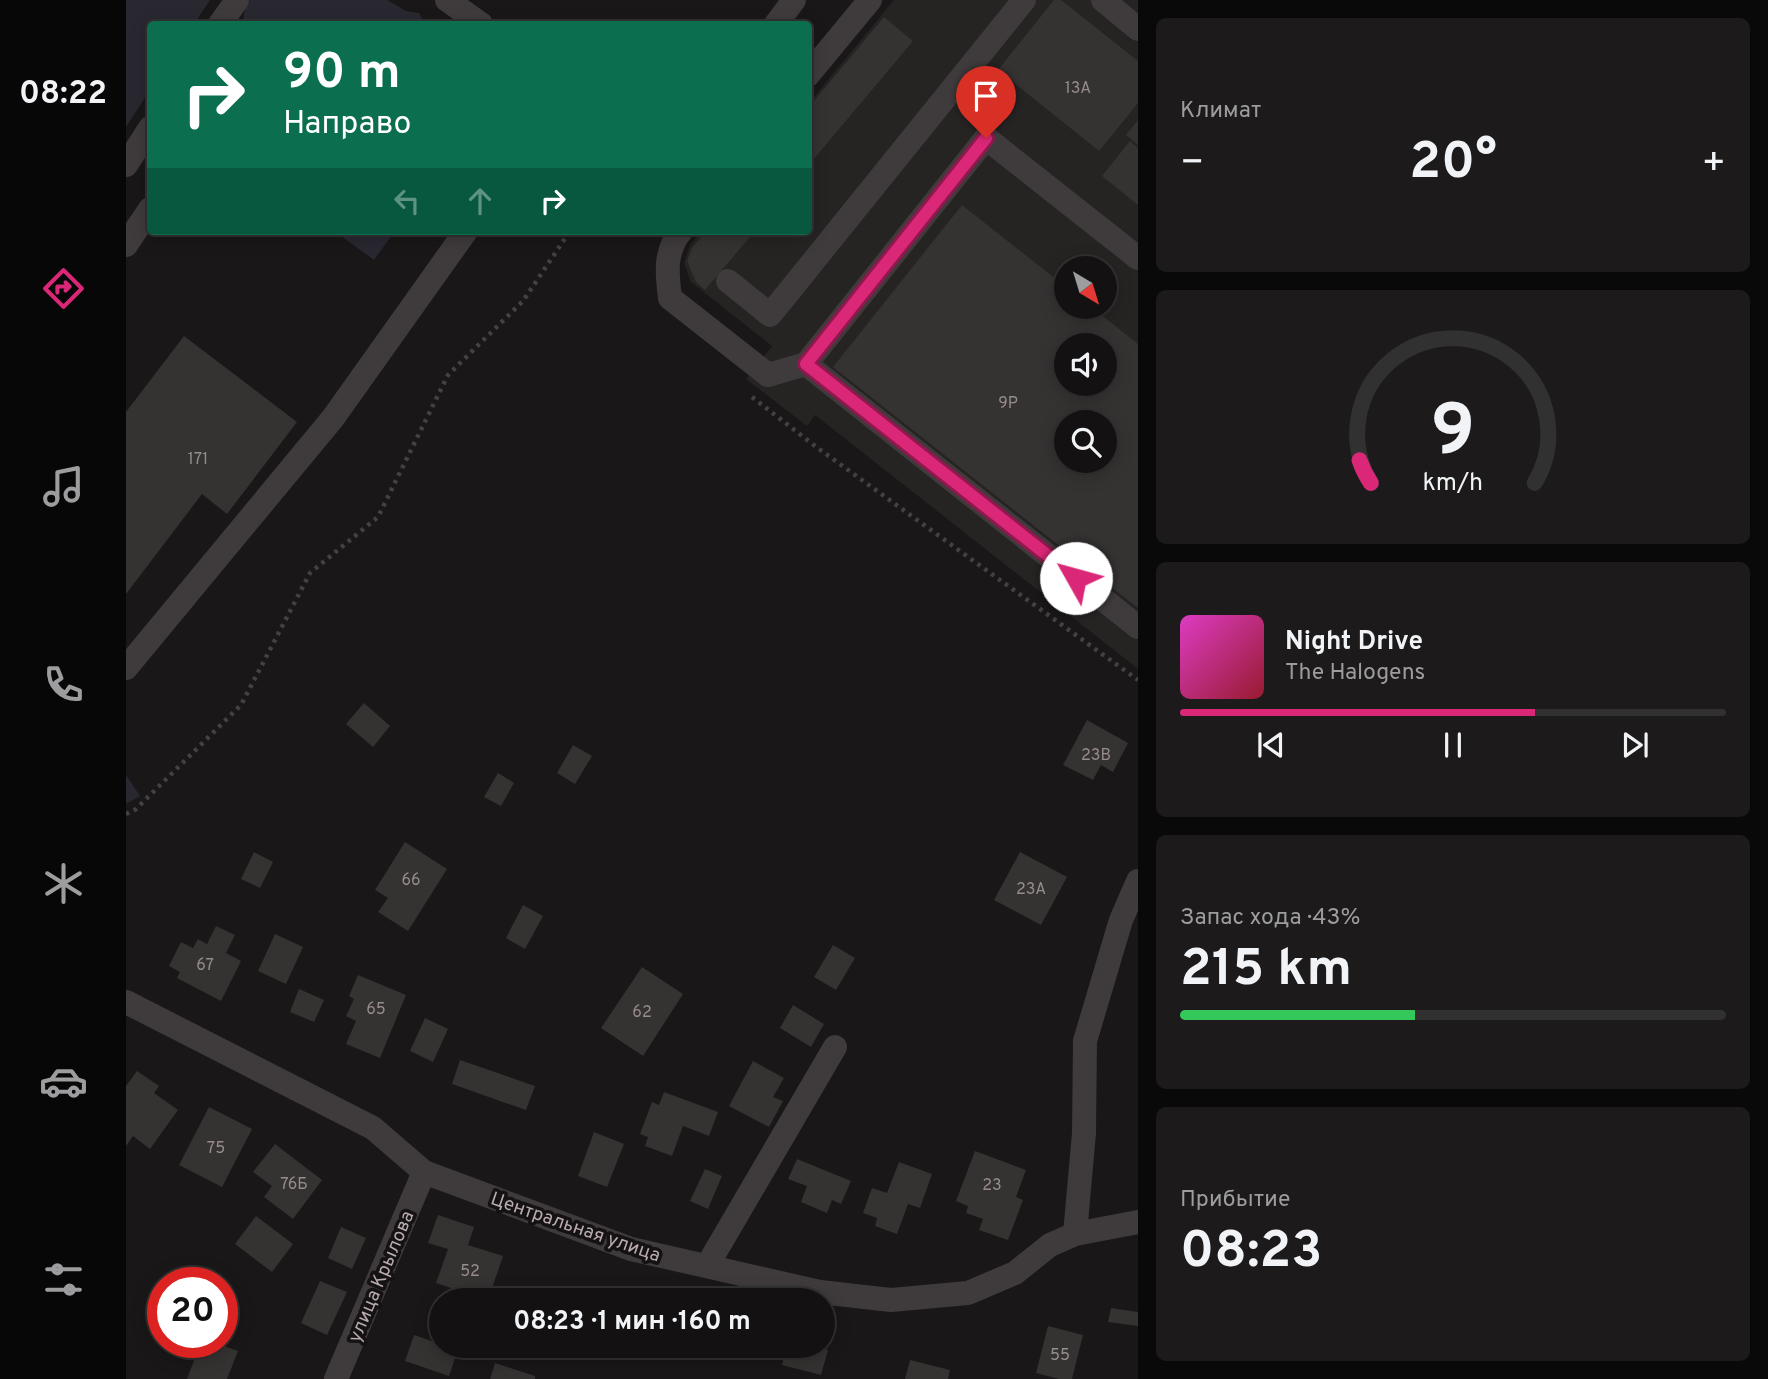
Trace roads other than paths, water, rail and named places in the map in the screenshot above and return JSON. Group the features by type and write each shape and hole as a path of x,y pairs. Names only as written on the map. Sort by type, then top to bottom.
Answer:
{"street":[{"path":"222,21 236,0"},
{"path":"447,0 477,21"},
{"path":"778,21 794,0"},
{"path":"812,70 870,0"},
{"path":"728,281 770,315 1024,0"},
{"path":"1103,0 1138,29"},
{"path":"126,165 147,133"},
{"path":"678,235 666,266 670,298 768,375 806,364 986,138 1138,258"},
{"path":"126,245 147,214"},
{"path":"126,668 333,418 463,235"},
{"path":"806,364 1138,627"},
{"path":"1076,1234 1084,1133 1085,1041 1121,920 1138,881"},
{"name":"Центральная улица","path":"126,1002 373,1128 424,1172 631,1249 820,1292 891,1300 968,1293 1015,1273 1051,1245 1076,1234 1138,1222"},
{"path":"707,1266 835,1046"},
{"name":"улица Крылова","path":"336,1379 424,1172"}]}
